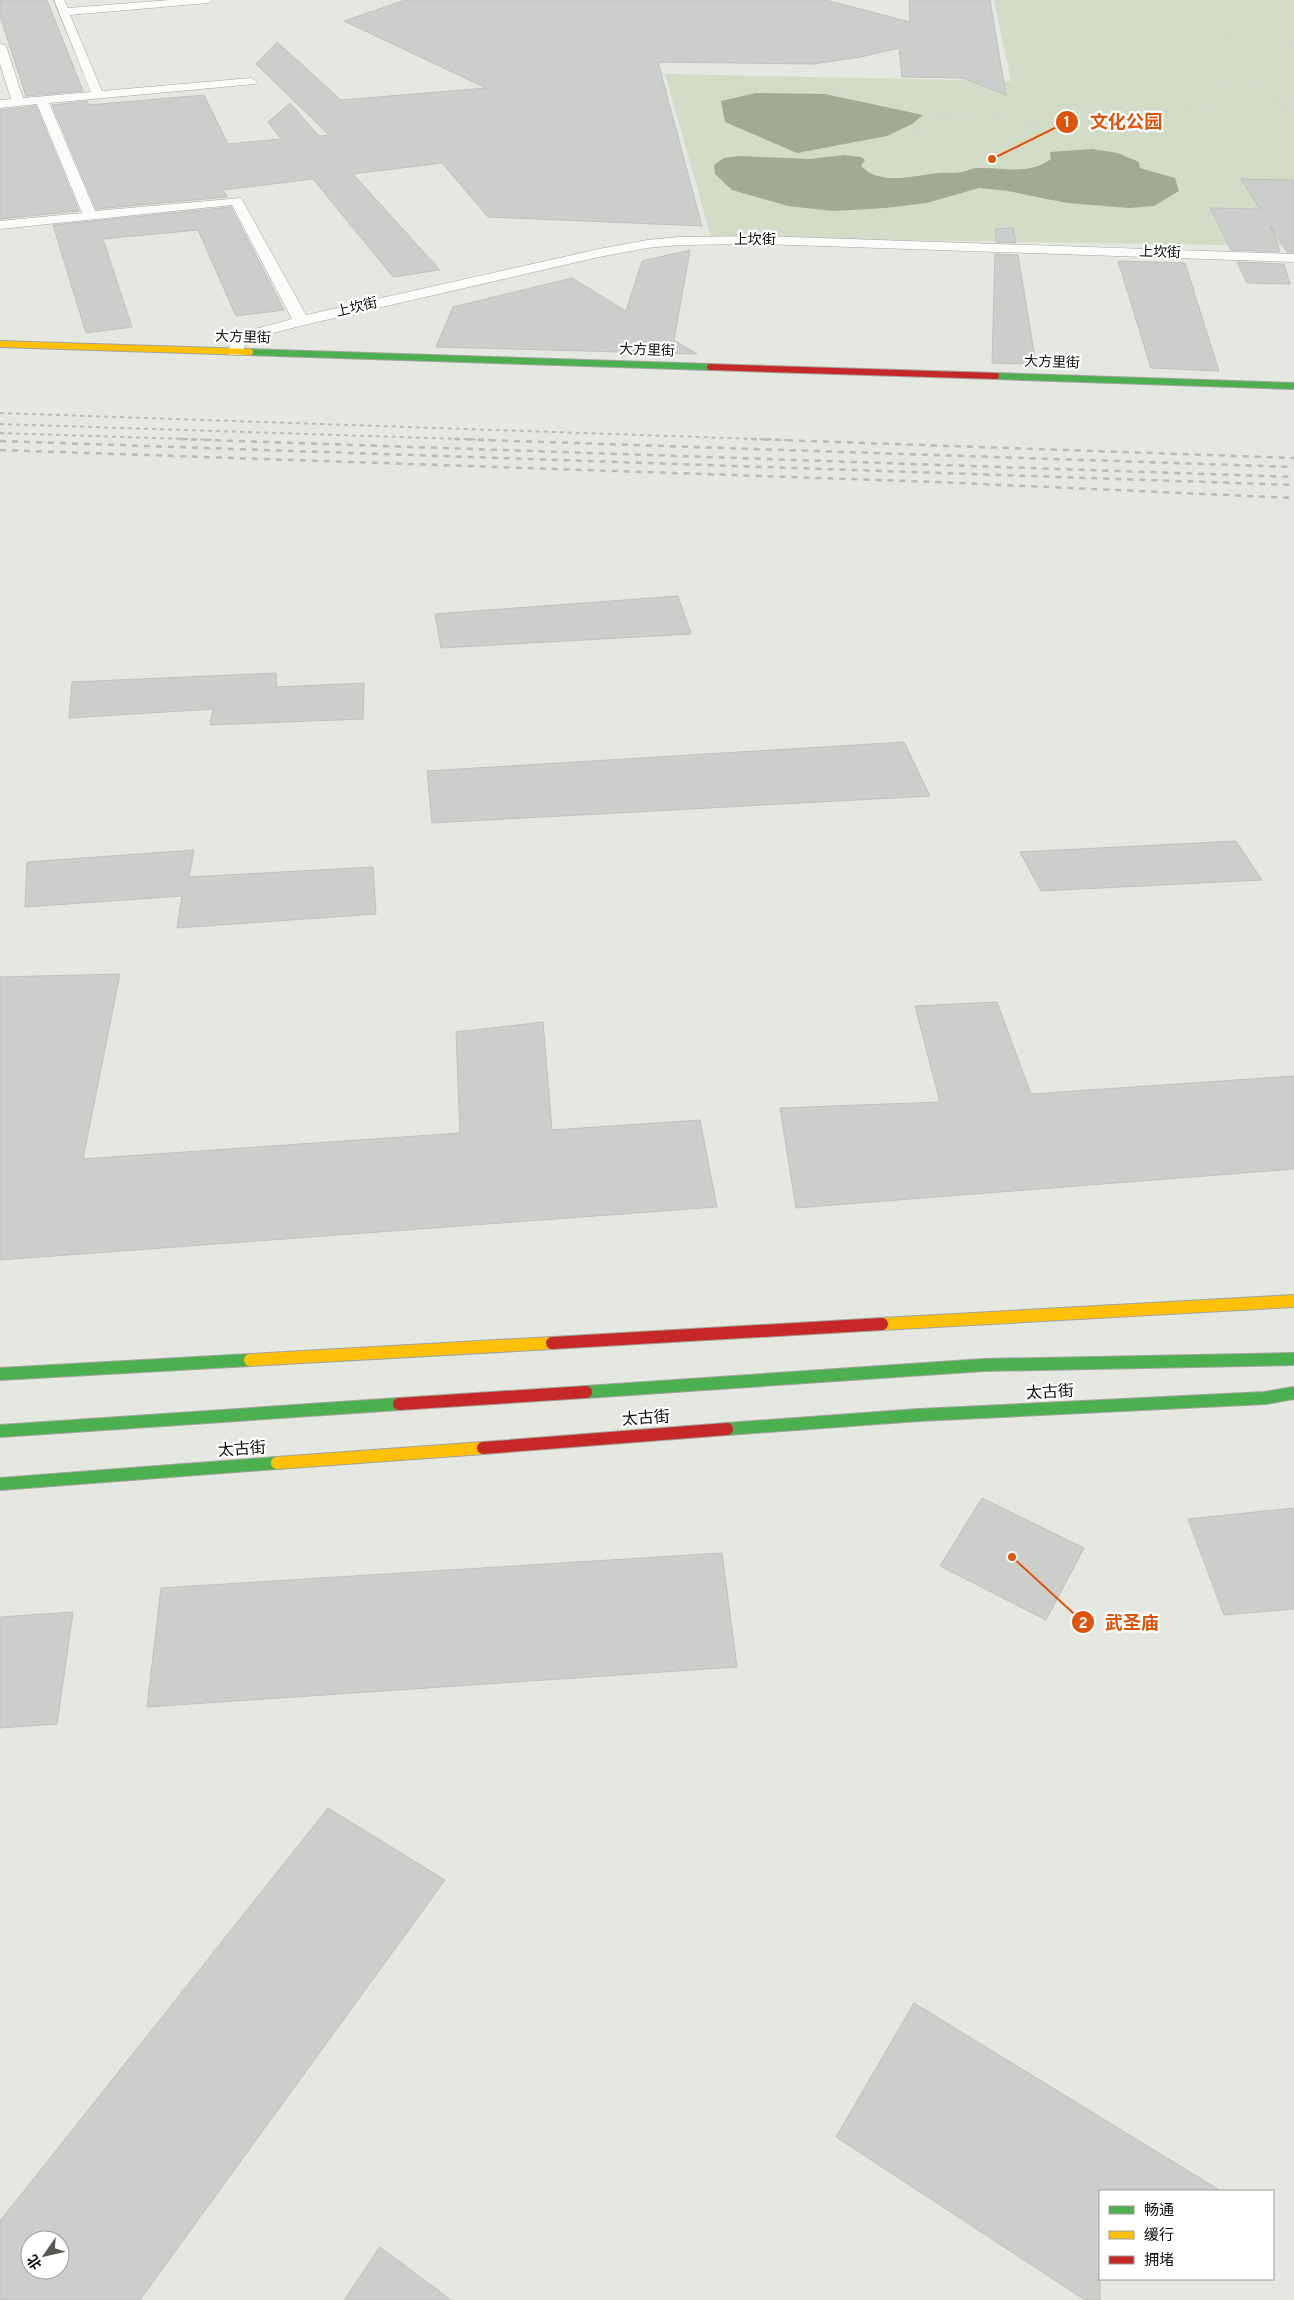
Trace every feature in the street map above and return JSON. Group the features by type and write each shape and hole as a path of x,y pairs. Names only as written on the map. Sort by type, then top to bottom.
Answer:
{"main road":[{"name":"大方里街","path":"0,344 1294,386"},
{"name":"大方里街","path":"0,353 1294,394"},
{"path":"0,1374 1294,1301"},
{"name":"太古街","path":"0,1431 984,1365 1294,1359"},
{"name":"太古街","path":"0,1484 919,1415 1265,1398 1294,1393"}],"street":[{"path":"59,0 98,95"},
{"path":"64,12 208,0"},
{"path":"0,46 18,103"},
{"path":"0,104 251,82"},
{"path":"42,101 90,216"},
{"path":"0,226 236,202 301,321"},
{"name":"上坎街","path":"236,352 238,343 260,332 301,321 599,253 647,244 679,241 762,240 1294,258"}],"path":[{"path":"1224,0 1228,39 1227,47 1258,82 1294,115"},
{"path":"1228,39 1294,41"},
{"path":"1188,107 1185,89 1197,83 1258,82"},
{"path":"947,116 916,130 885,148 845,153 787,155 722,127 706,103 742,89 795,88 838,92 947,116 989,116 1039,124 1118,123 1188,107 1232,104 1285,107"},
{"path":"1276,98 1294,99"},
{"path":"916,130 983,154 997,156 1016,151 1039,124"}],"shaded area":[{"path":"994,0 1294,0 1294,246 711,237 665,74 1011,81"},
{"path":"756,93 825,94 923,115 912,124 887,136 797,153 725,122 721,101"},
{"path":"1092,149 1118,153 1139,162 1140,168 1175,178 1179,191 1154,206 1129,208 1067,203 1008,191 979,188 927,203 833,211 788,206 732,190 715,174 714,165 724,158 739,156 809,159 844,155 861,157 865,160 861,166 869,172 888,178 899,178 959,173 975,168 1024,169 1042,164 1051,159 1050,152"}],"building":[{"path":"0,0 47,0 83,91 26,96 0,16"},
{"path":"405,0 826,0 910,22 909,0 990,0 1006,95 963,78 902,77 899,48 861,57 813,64 658,62 702,226 488,217 442,163 353,174 440,270 393,277 313,179 223,190 227,197 96,209 52,105 87,101 89,105 204,95 228,144 281,139 268,122 290,103 319,136 329,135 256,64 277,42 341,100 486,88 344,21"},
{"path":"36,106 79,211 0,219 0,110"},
{"path":"1241,179 1294,180 1294,252 1287,252 1271,227 1280,252 1231,250 1210,208 1260,209"},
{"path":"231,207 284,310 236,316 198,230 103,239 132,327 86,333 53,225"},
{"path":"1013,228 1016,243 996,242 996,229"},
{"path":"690,250 674,340 697,354 436,347 453,307 572,278 626,311 642,261"},
{"path":"995,254 1018,255 1036,364 992,363"},
{"path":"1118,261 1185,263 1219,371 1151,368"},
{"path":"1237,262 1284,264 1290,284 1247,283"},
{"path":"678,596 691,634 441,648 435,614"},
{"path":"276,673 277,687 364,683 363,719 210,725 213,709 69,718 72,682"},
{"path":"904,742 930,796 432,823 427,771"},
{"path":"1236,841 1262,880 1041,891 1020,852"},
{"path":"194,850 189,877 373,867 376,914 177,928 182,896 25,907 27,862"},
{"path":"120,974 83,1159 460,1133 456,1032 543,1022 552,1130 700,1120 717,1207 0,1260 0,977"},
{"path":"997,1002 1031,1094 1294,1076 1294,1169 796,1208 780,1108 940,1102 915,1006"},
{"path":"982,1498 1084,1548 1046,1620 940,1566"},
{"path":"1294,1508 1294,1609 1224,1615 1188,1519"},
{"path":"722,1553 737,1667 147,1707 161,1588"},
{"path":"73,1612 57,1724 0,1728 0,1617"},
{"path":"328,1808 445,1880 140,2300 0,2300 0,2221"},
{"path":"914,2003 1219,2190 1099,2190 1100,2300 1085,2300 836,2137"},
{"path":"380,2247 451,2300 344,2300"}],"railway":[{"path":"0,413 786,440"},
{"path":"0,424 492,440"},
{"path":"0,433 216,440"},
{"path":"179,439 1294,477"},
{"path":"454,439 1294,467"},
{"path":"751,439 1294,458"},
{"path":"0,441 1294,485"},
{"path":"0,450 936,482 1294,498"}],"traffic: fast":[{"path":"250,352 710,367"},
{"path":"996,376 1294,386"},
{"path":"984,1365 1294,1359"},
{"path":"0,1374 250,1360"},
{"path":"586,1392 984,1365"},
{"path":"727,1429 919,1415 1265,1398 1294,1393"},
{"path":"0,1431 399,1404"},
{"path":"0,1484 277,1463"}],"traffic: slow":[{"path":"0,344 250,352"},
{"path":"882,1324 1294,1301"},
{"path":"250,1360 552,1343"},
{"path":"277,1463 483,1448"}],"traffic: jam":[{"path":"710,367 996,376"},
{"path":"552,1343 882,1324"},
{"path":"399,1404 586,1392"},
{"path":"483,1448 727,1429"}],"place":[{"name":"文化公园","path":"992,159"},
{"name":"武圣庙","path":"1012,1557"}]}
